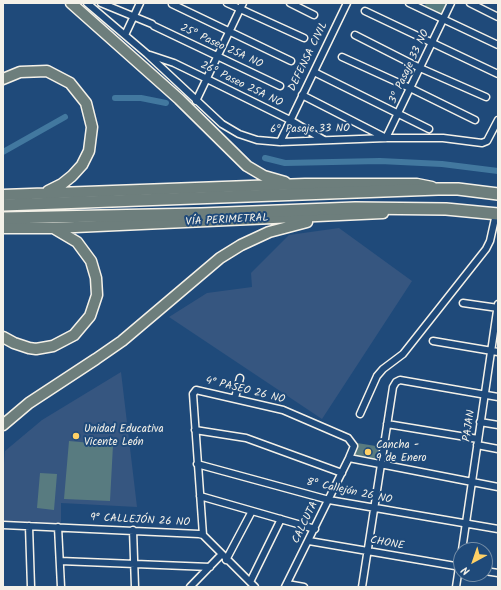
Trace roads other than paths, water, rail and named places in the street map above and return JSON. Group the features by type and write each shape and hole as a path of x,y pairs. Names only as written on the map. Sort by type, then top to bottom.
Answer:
{"highway":[{"path":"5,200 438,189 458,189 498,194"},
{"name":"VÍA PERIMETRAL","path":"5,223 355,208 446,209 497,214"}],"main road":[{"path":"71,3 179,99 247,166 272,179 305,184"},
{"path":"3,79 12,74 30,70 54,73 63,78 76,89 86,103 92,127 91,143 82,165 67,181 55,188 40,193 5,200"},
{"path":"40,193 195,189 305,184 417,184 438,189"},
{"name":"VÍA PERIMETRAL","path":"5,223 53,228 335,216 387,212 433,213 446,209"},
{"path":"3,425 29,403 122,340 209,266 230,251 254,238 282,227 335,216"},
{"path":"3,337 14,343 29,348 36,349 53,346 68,339 80,330 93,309 97,287 91,261 77,242 53,228"}],"street":[{"name":"6º Pasaje 33 NO","path":"87,3 147,54 222,124 239,134 257,140 280,142 386,138 443,138 485,142 498,120"},
{"name":"25º Paseo 25A NO","path":"101,3 218,55 280,86"},
{"path":"125,35 140,3"},
{"path":"227,3 304,38"},
{"path":"196,101 243,3"},
{"path":"290,3 314,15"},
{"name":"DEFENSA CIVIL","path":"280,142 347,3"},
{"path":"409,3 498,45"},
{"name":"3º Pasaje 33 NO","path":"386,138 399,114 451,3"},
{"path":"470,3 498,17"},
{"path":"172,4 291,61"},
{"path":"365,11 498,74"},
{"path":"355,35 420,68 486,98"},
{"name":"26º Paseo 25A NO","path":"147,54 174,63 206,78 290,120 324,140"},
{"path":"342,57 475,120"},
{"path":"314,72 430,129"},
{"path":"302,95 386,138"},
{"path":"360,414 377,376 383,369 403,354 486,249 490,241 497,214"},
{"path":"463,303 498,308"},
{"name":"PAJAN","path":"463,542 498,304"},
{"path":"433,341 498,352"},
{"path":"235,398 240,378"},
{"path":"362,587 393,386 400,380 498,397"},
{"name":"4° PASEO 26 NO","path":"203,535 193,394 196,390 283,410 348,438 354,446"},
{"path":"480,422 498,425"},
{"path":"387,424 477,442 498,449"},
{"path":"195,430 246,438 342,473"},
{"name":"CALCUTA","path":"286,586 354,446"},
{"path":"349,458 498,487"},
{"name":"8º Callejón 26 NO","path":"197,464 329,500 498,529"},
{"path":"200,496 315,529"},
{"path":"226,560 252,511"},
{"path":"250,582 281,519"},
{"name":"9° CALLEJÓN 26 NO","path":"3,525 133,530 203,535 226,560 255,587"},
{"path":"29,526 31,587"},
{"path":"58,527 61,587"},
{"path":"133,530 135,587"},
{"name":"CHONE","path":"309,541 453,566"},
{"path":"193,586 221,555"},
{"path":"60,561 210,566"},
{"path":"286,586 304,587"}],"waterway":[{"path":"115,98 141,98 166,103"},
{"path":"3,152 65,117"},
{"path":"265,158 285,163 380,161 442,164 498,171"}],"place":[{"name":"Unidad Educativa Vicente León","path":"76,436"},
{"name":"Cancha - 9 de Enero","path":"368,452"}]}
